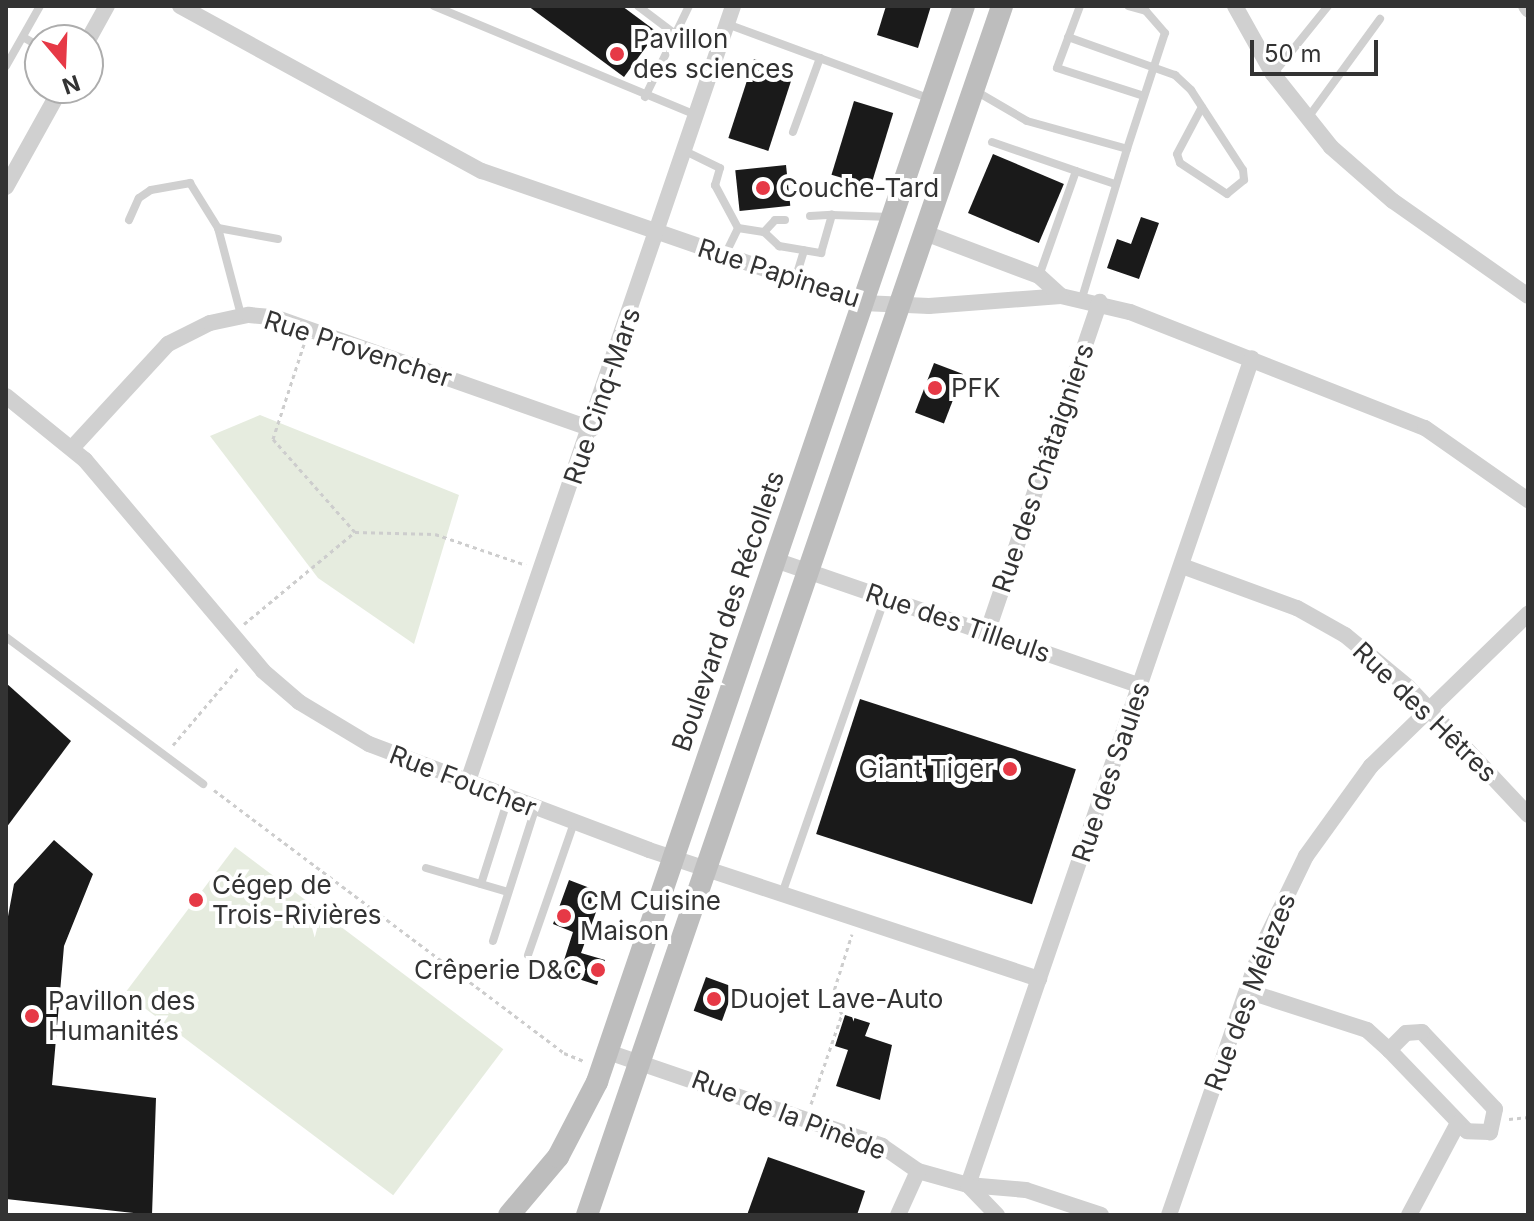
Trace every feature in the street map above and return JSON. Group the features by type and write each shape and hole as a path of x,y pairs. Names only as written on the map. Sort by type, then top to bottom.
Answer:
{"main road":[{"name":"Boulevard des Récollets","path":"509,1215 567,1143 674,856 964,6"},
{"path":"587,1215 1002,6"}],"street":[{"path":"97,24 107,6"},
{"name":"Rue Papineau","path":"180,6 471,167 795,282 863,303 900,306 1061,296 1100,302 1252,358 1448,440 1528,500"},
{"name":"Rue Cinq-Mars","path":"467,784 592,429 733,6"},
{"path":"1235,6 1273,74 1307,120 1371,184 1528,296"},
{"path":"8,179 52,104"},
{"path":"925,233 1039,276 1061,296"},
{"name":"Rue des Châtaigniers","path":"987,633 1100,302"},
{"name":"Rue Provencher","path":"72,448 168,344 241,315 267,315 592,429"},
{"name":"Rue des Saules","path":"968,1185 1252,358"},
{"name":"Rue Foucher","path":"6,396 72,448 250,658 291,696 348,732 467,784 574,823 707,865 1039,979"},
{"name":"Rue des Tilleuls","path":"775,560 1141,686"},
{"name":"Rue des Hêtres","path":"1182,566 1319,619 1365,650 1428,708 1528,815"},
{"name":"Rue des Mélèzes","path":"1169,1215 1247,991 1282,901 1319,835 1371,766 1528,614"},
{"path":"1247,991 1367,1030 1458,1123 1481,1136 1494,1128 1497,1114 1426,1035 1411,1031 1389,1050"},
{"name":"Rue de la Pinède","path":"597,1056 640,1061 882,1146 918,1171 968,1185 1026,1190 1101,1215"},
{"path":"1409,1215 1458,1123"},
{"path":"898,1215 918,1171"},
{"path":"968,1185 997,1215"}],"lane":[{"path":"6,66 40,6"},
{"path":"434,6 645,97 696,115"},
{"path":"638,6 675,34"},
{"path":"645,97 689,6"},
{"path":"1080,6 1057,68 1144,96"},
{"path":"1082,298 1115,184 1165,33 1146,11 1129,6"},
{"path":"1273,74 1328,6"},
{"path":"1307,120 1380,19"},
{"path":"727,24 932,99"},
{"path":"1068,37 1175,75 1202,107 1243,170 1244,180 1227,194 1180,163 1177,154 1202,107"},
{"path":"793,132 820,58"},
{"path":"974,90 1027,121 1127,149"},
{"path":"992,142 1115,184"},
{"path":"685,151 720,168 715,185 738,228"},
{"path":"1039,276 1076,171"},
{"path":"129,220 139,198 151,190 190,183 218,228 241,315"},
{"path":"738,228 764,232 779,246 821,253 832,215"},
{"path":"810,216 892,217"},
{"path":"764,232 775,220 785,220"},
{"path":"218,228 278,239"},
{"path":"725,257 738,228"},
{"path":"795,282 804,250"},
{"path":"783,891 885,598"},
{"path":"6,637 203,784"},
{"path":"481,884 508,799"},
{"path":"493,941 535,809"},
{"path":"528,955 574,823"},
{"path":"426,868 508,892"}],"path":[{"path":"309,329 273,439 355,532"},
{"path":"229,636 355,532 435,534 541,570"},
{"path":"167,757 250,658"},
{"path":"203,784 564,1053 597,1056"},
{"path":"806,1119 842,1014 832,997 858,917"},
{"path":"1515,1120 1528,1117"}],"shaded area":[{"path":"260,415 459,495 414,644 318,578 210,436"},
{"path":"235,847 503,1049 393,1195 125,993"}],"building":[{"name":"Pavillon des sciences","path":"528,6 622,6 657,32 624,77"},
{"path":"886,6 931,6 918,48 877,35"},
{"path":"754,59 794,72 768,151 728,138"},
{"path":"854,101 893,113 871,187 831,175"},
{"path":"993,154 1064,184 1039,243 968,213"},
{"name":"Couche-Tard","path":"786,165 790,206 740,211 735,170"},
{"path":"1141,217 1159,223 1139,279 1107,268 1117,239 1131,244"},
{"path":"934,363 963,374 944,424 915,412"},
{"path":"6,683 71,741 6,828"},
{"path":"860,699 1076,769 1032,904 816,834"},
{"name":"Pavillon des Humanités","path":"54,840 93,874 64,946 52,1085 156,1098 152,1215 6,1199 6,927 14,884"},
{"path":"569,880 603,893 581,953 605,960 597,985 560,973 573,932 553,924"},
{"name":"Duojet Lave-Auto","path":"706,977 734,987 722,1021 694,1011"},
{"path":"845,1015 870,1023 865,1036 892,1045 880,1100 836,1086 848,1050 835,1046"},
{"path":"768,1157 865,1191 857,1215 747,1215"}],"place":[{"name":"Pavillon des sciences","path":"617,54"},
{"name":"Couche-Tard","path":"763,188"},
{"name":"PFK","path":"935,388"},
{"name":"Giant Tiger","path":"1010,769"},
{"name":"Cégep de Trois-Rivières","path":"196,900"},
{"name":"CM Cuisine Maison","path":"564,916"},
{"name":"Crêperie D&C","path":"598,970"},
{"name":"Duojet Lave-Auto","path":"714,999"},
{"name":"Pavillon des Humanités","path":"32,1016"}]}
